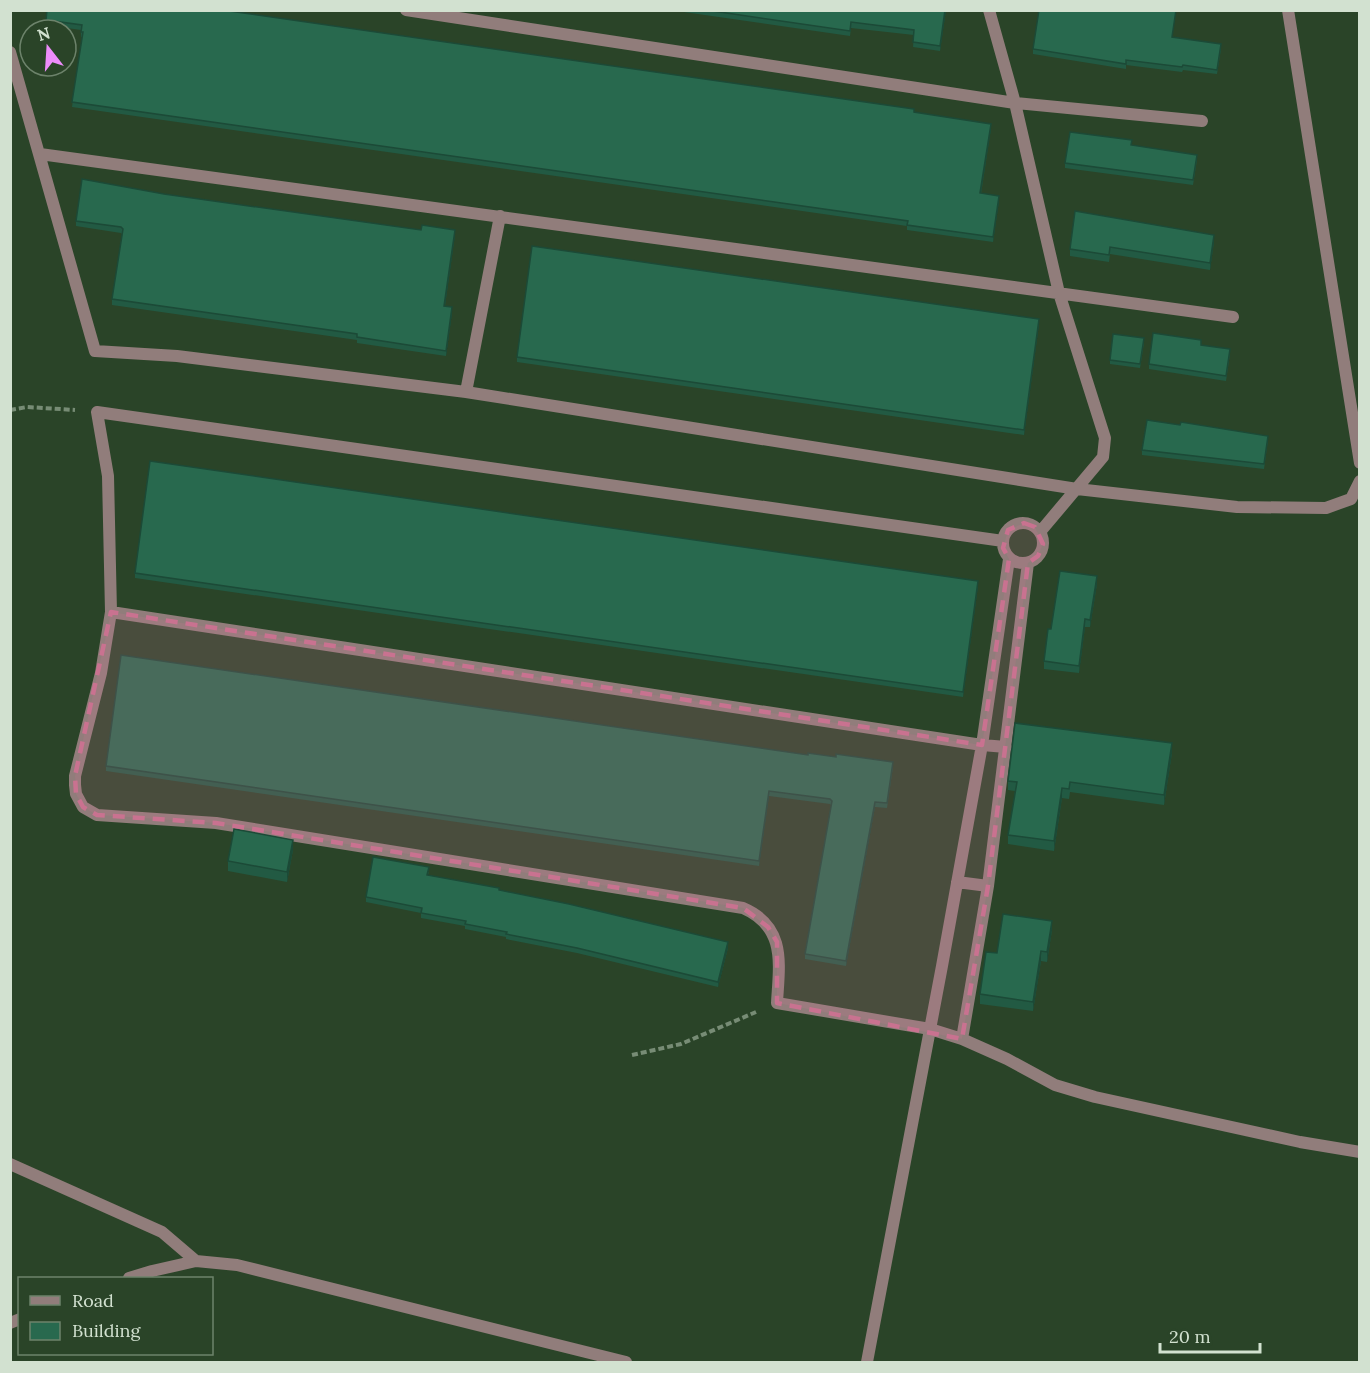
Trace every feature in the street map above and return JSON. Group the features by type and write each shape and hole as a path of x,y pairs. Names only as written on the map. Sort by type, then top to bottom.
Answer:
{"street":[{"path":"406,10 1015,103 1202,121"},
{"path":"989,10 1015,103 1059,293 1106,446 1103,457 1040,532"},
{"path":"1288,10 1359,463"},
{"path":"10,52 95,351 177,356 466,392 1077,489 1237,507 1326,508 1351,499 1359,480"},
{"path":"40,154 1233,317"},
{"path":"466,392 500,216"},
{"path":"1003,541 97,412 108,476 111,612 101,673 75,776 76,794 83,807 97,815 216,823 743,908 768,927 777,942 779,955 777,1003 930,1029 962,1039 1007,1059 1055,1085 1095,1097 1300,1142 1359,1152"},
{"path":"867,1362 982,745 1009,559 1003,548 1003,541 1008,530 1018,524 1030,524 1040,532 1043,544 1038,556 1028,563 1009,559"},
{"path":"962,1039 988,886 1028,563"},
{"path":"111,612 1006,747"},
{"path":"957,882 988,886"},
{"path":"10,1164 162,1232 196,1262"},
{"path":"132,1277 152,1270 196,1262 237,1265 626,1362"}],"path":[{"path":"10,410 27,407 97,412"},
{"path":"632,1056 681,1044 777,1003"}],"highlighted area":[{"path":"1024,523 1035,527 1043,544 1038,556 1028,563 988,886 962,1039 777,1003 777,942 768,927 743,908 216,823 97,815 83,807 76,794 75,776 111,612 982,745 1009,559 1003,548 1008,530"}],"building":[{"path":"47,10 222,10 914,109 914,112 991,124 980,193 999,196 993,237 907,225 908,221 72,102 76,78 78,78 82,25 78,24 78,18 46,18"},
{"path":"706,10 945,10 940,46 913,42 914,30 851,22 850,31"},
{"path":"1039,10 1176,10 1172,37 1221,44 1217,70 1126,60 1126,64 1033,49"},
{"path":"1070,132 1132,140 1131,145 1197,155 1193,180 1065,163"},
{"path":"82,179 164,194 421,230 422,225 455,230 444,306 452,307 446,351 357,337 357,334 112,299 123,229 76,221"},
{"path":"1075,211 1214,235 1210,263 1110,247 1109,255 1070,249"},
{"path":"532,246 1039,319 1024,430 517,357"},
{"path":"1153,333 1201,340 1201,345 1230,349 1226,376 1149,364"},
{"path":"1113,334 1144,338 1140,364 1110,360"},
{"path":"1147,420 1180,425 1181,422 1268,436 1264,464 1142,450"},
{"path":"150,461 978,581 963,692 135,573"},
{"path":"1060,571 1097,576 1090,620 1085,619 1079,666 1044,661"},
{"path":"121,655 808,755 808,753 836,757 836,754 893,762 887,803 875,802 846,961 805,954 832,801 830,799 769,791 759,861 106,766"},
{"path":"1015,723 1172,743 1164,795 1070,782 1069,789 1062,788 1054,841 1008,835 1017,782 1008,781"},
{"path":"234,829 293,840 287,872 228,861"},
{"path":"373,857 429,867 427,875 499,888 499,890 569,904 728,942 718,982 577,948 506,934 507,932 465,924 466,921 421,913 422,908 366,897"},
{"path":"1003,914 1052,921 1047,952 1041,951 1033,1002 980,994 986,952 997,953"}]}
